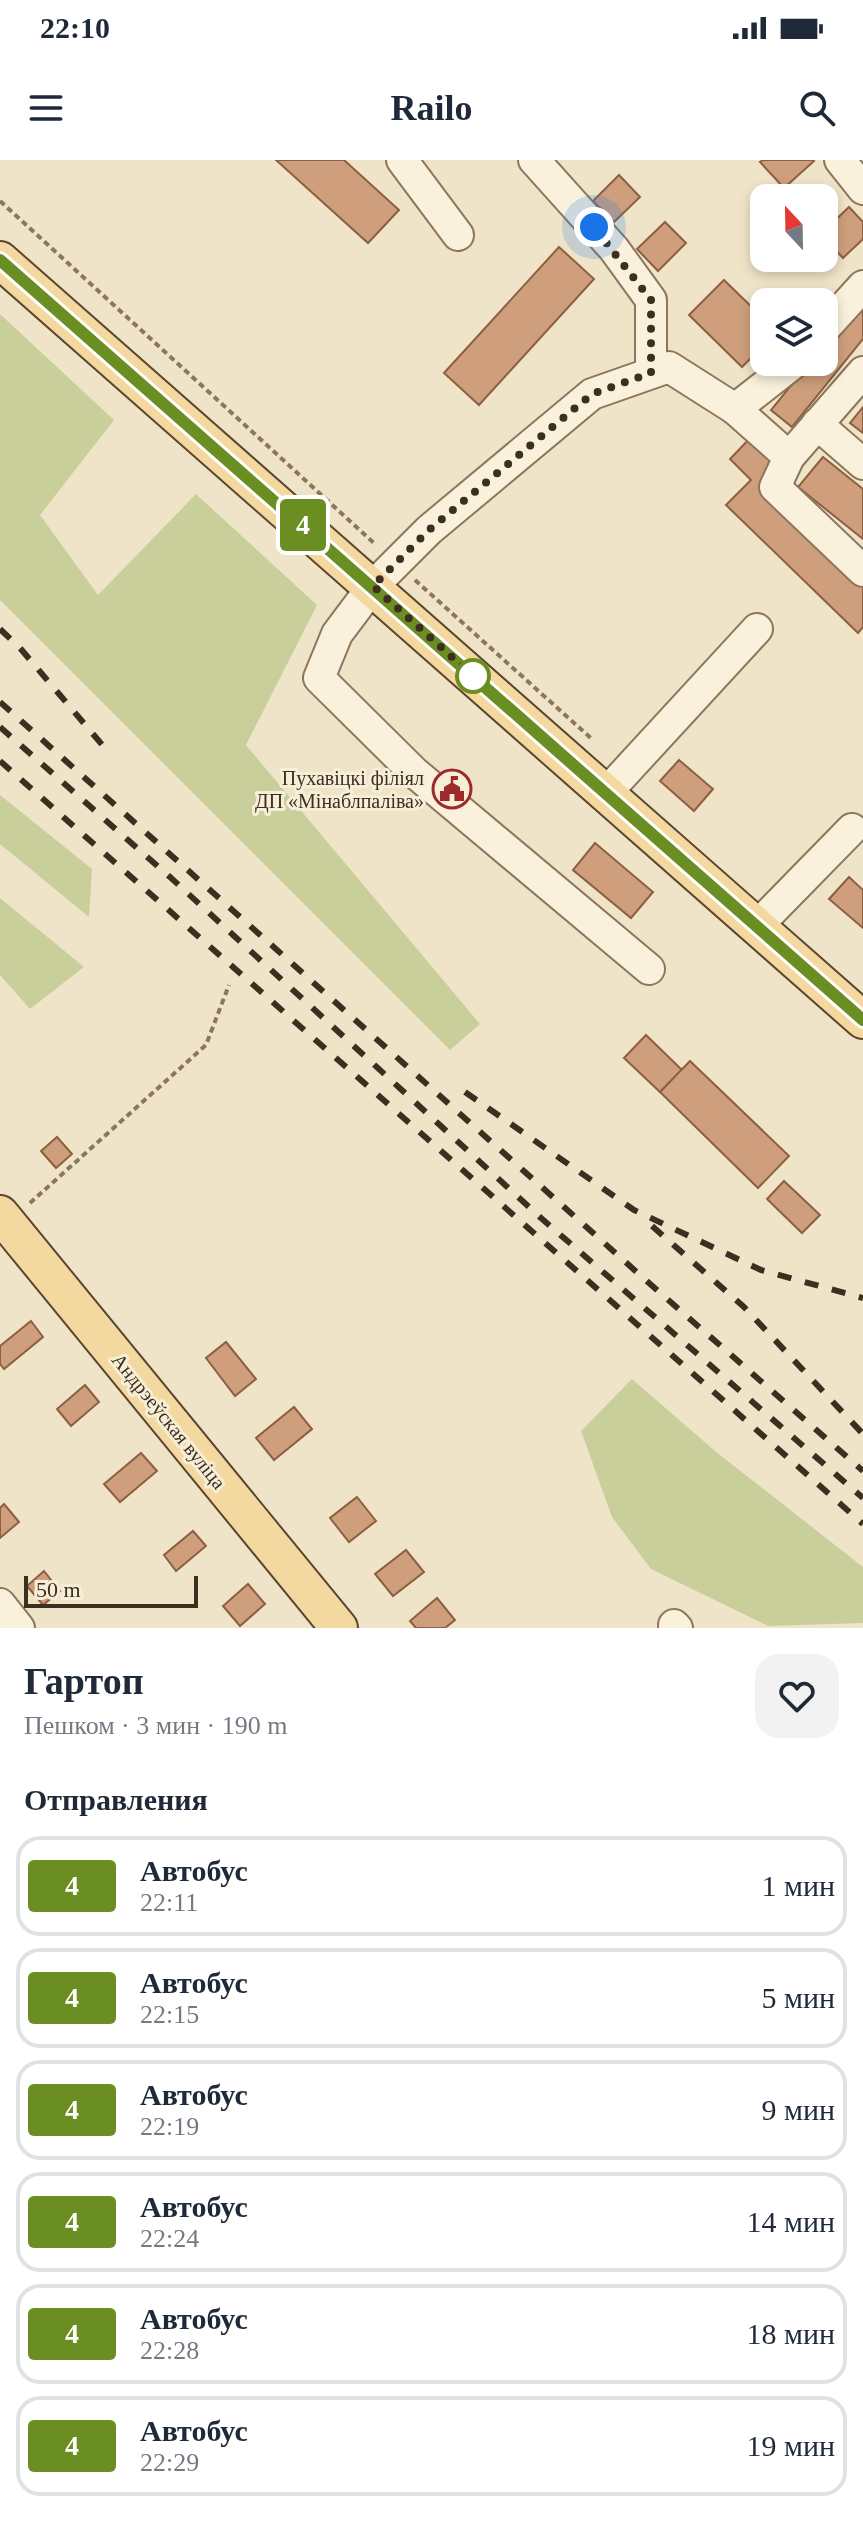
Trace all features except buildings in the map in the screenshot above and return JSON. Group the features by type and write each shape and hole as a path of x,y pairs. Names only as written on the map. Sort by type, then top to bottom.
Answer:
{"main road":[{"path":"0,260 384,574 616,782 757,926 863,1020"},
{"name":"Андрэеўская вуліца","path":"4,1219 339,1628"}],"street":[{"path":"402,160 458,235"},
{"path":"534,160 614,249 651,300 651,373"},
{"path":"840,160 863,189"},
{"path":"838,314 863,286"},
{"path":"649,969 414,772 319,678 337,634 384,574 429,530 592,394 669,367 735,409 789,457"},
{"path":"863,372 789,457 775,487 863,571"},
{"path":"735,409 777,376"},
{"path":"817,424 863,464"},
{"path":"616,782 757,629"},
{"path":"757,926 852,829"},
{"path":"0,1604 19,1628"}],"path":[{"path":"0,201 384,574 616,782"},
{"path":"4,1219 206,1045 229,985"}],"green space":[{"path":"0,314 114,420 40,515 98,595 196,494 317,605 246,745 480,1024 450,1050 0,600"},
{"path":"0,795 92,869 89,917 0,844"},
{"path":"0,898 84,967 30,1009 0,975"},
{"path":"632,1379 715,1451 863,1567 863,1623 768,1626 651,1569 612,1517 581,1431"}],"railway":[{"path":"0,629 20,648 110,754"},
{"path":"0,702 863,1471"},
{"path":"0,727 170,877 541,1218 863,1498"},
{"path":"0,761 863,1524"},
{"path":"465,1092 634,1210 761,1270 863,1298"},
{"path":"652,1226 744,1307 863,1434"}],"bus line":[{"name":"4","path":"0,260 863,1020"}],"place":[{"name":"Пухавіцкі філіял ДП «Мінаблпаліва»","path":"452,789"}],"route":[{"path":"473,676 373,586 429,530 592,394 651,373 651,300 594,227"}]}
